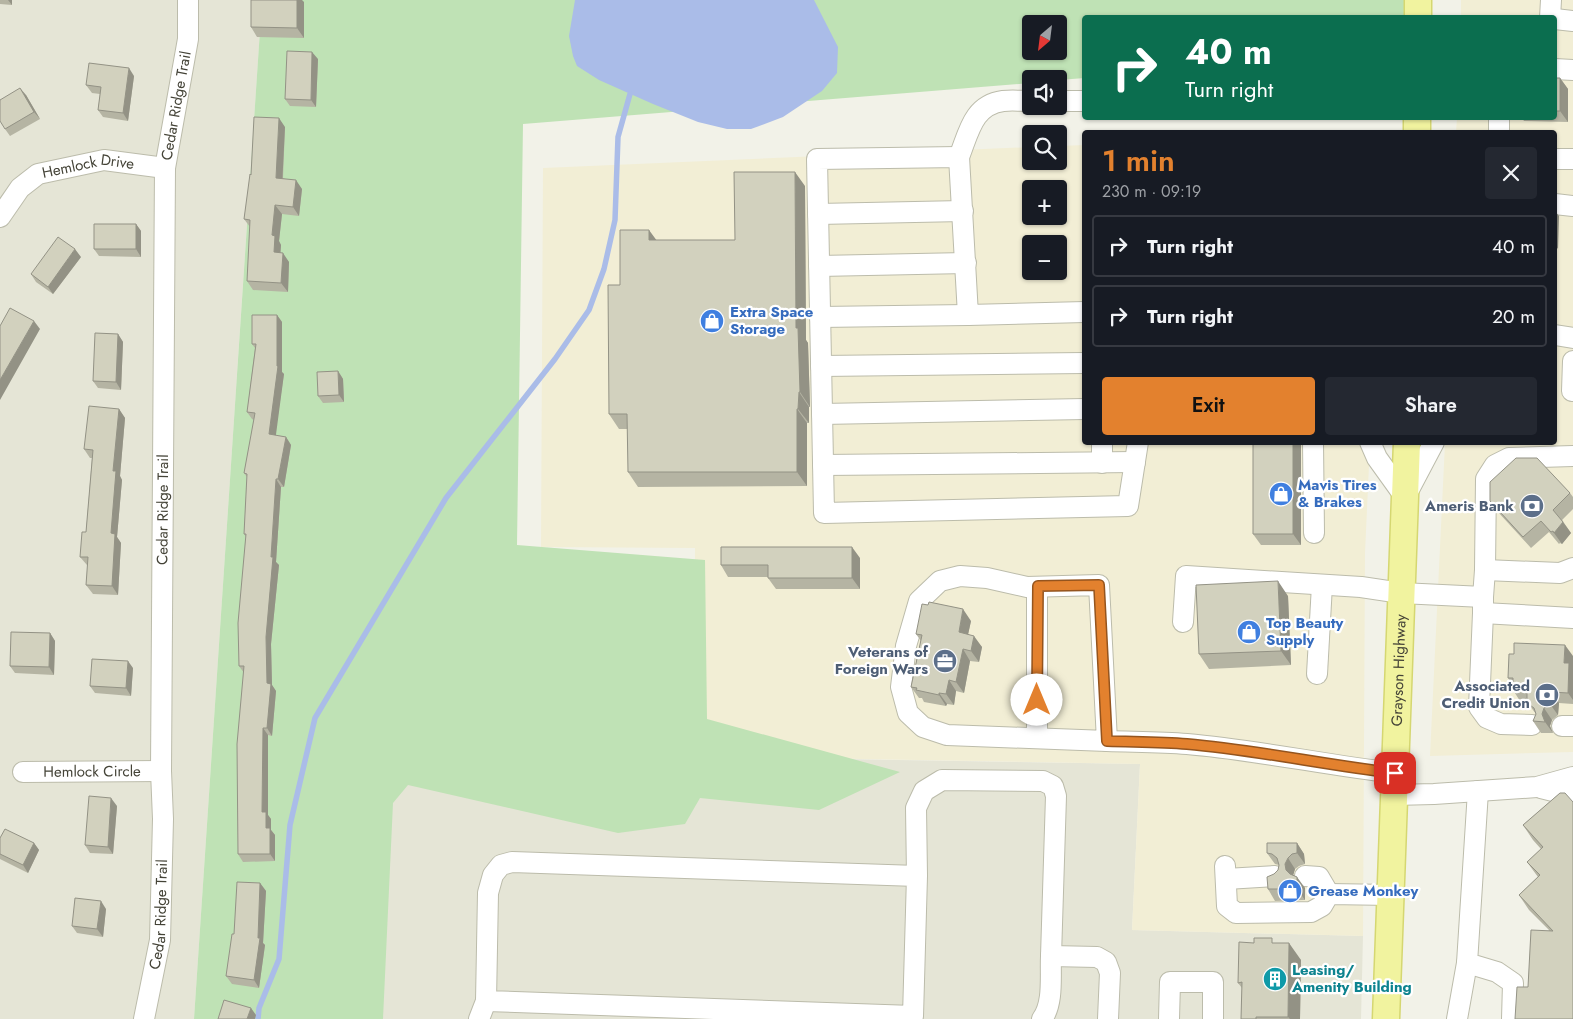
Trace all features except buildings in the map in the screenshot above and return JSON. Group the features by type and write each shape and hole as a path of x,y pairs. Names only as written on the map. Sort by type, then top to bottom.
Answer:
{"main road":[{"path":"1418,0 1418,15"},
{"name":"Grayson Highway","path":"1386,1019 1407,445"}],"street":[{"name":"Cedar Ridge Trail","path":"144,1019 160,940 163,819 161,771 165,168 188,39 188,0"},
{"path":"1550,15 1551,0"},
{"path":"1557,19 1573,21"},
{"path":"1557,69 1573,70"},
{"path":"968,315 959,157 976,116 984,108 1005,100 1022,101"},
{"path":"1067,101 1082,101"},
{"path":"959,157 817,159 824,513 1128,506 1138,445"},
{"path":"1557,159 1573,159"},
{"name":"Hemlock Drive","path":"0,217 20,188 38,174 104,160 165,168"},
{"path":"1557,204 1573,206"},
{"path":"818,214 963,211"},
{"path":"819,266 966,263"},
{"path":"820,317 1082,312"},
{"path":"1557,335 1573,338"},
{"path":"1567,391 1573,361"},
{"path":"821,366 1082,363"},
{"path":"822,414 1082,409"},
{"path":"1102,445 1102,463"},
{"path":"1313,445 1314,533"},
{"path":"1371,445 1377,458 1405,497 1432,445"},
{"path":"1532,725 1501,724 1487,718 1479,707 1486,479 1495,466 1509,458 1573,456"},
{"path":"823,465 1135,462"},
{"path":"1484,570 1560,573 1573,568"},
{"path":"1107,741 1099,585 1027,587 987,578 960,576 940,581 919,601 906,646 901,687 908,713 922,727 948,735 1186,744 1281,755 1360,769 1395,784 1478,791 1537,787 1573,777"},
{"path":"1183,622 1186,576 1362,587 1573,618"},
{"path":"1317,674 1322,585"},
{"path":"1037,738 1038,586"},
{"name":"Hemlock Circle","path":"23,772 161,771"},
{"path":"916,876 512,862 501,865 493,875 488,893 482,1010 915,1017 916,876 916,808 924,790 942,780 1043,781 1053,786 1056,796 1050,996 1045,1015 1042,1019"},
{"path":"1537,787 1573,796"},
{"path":"1457,1019 1467,964 1478,791"},
{"path":"1275,876 1225,872 1227,906 1236,913 1311,912 1322,906 1329,894"},
{"path":"1305,876 1319,877 1329,894"},
{"path":"1329,894 1391,895"},
{"path":"1051,956 1097,957 1106,962 1110,973 1108,1019"},
{"path":"1467,964 1497,972 1513,983 1512,1019"},
{"path":"1169,1019 1170,982 1213,982 1213,1019"}],"shaded area":[{"path":"0,0 262,0 194,1019 0,1019"},
{"path":"1461,0 1573,0 1573,752 1430,756 1445,445 1557,445 1557,130 1456,130 1457,120 1557,120 1557,15 1461,15"},
{"path":"1082,145 1082,445 1370,445 1365,553 1363,936 1132,930 1140,764 694,756 695,548 541,547 543,168 1022,147 1022,170 1067,170 1067,146"},
{"path":"352,751 1140,764 1132,930 1363,936 1361,1019 339,1019"}],"green space":[{"path":"262,0 1417,0 1416,15 1082,15 1082,78 1067,79 1067,70 1022,70 1022,84 523,124 517,545 705,560 707,719 900,772 819,810 700,798 685,824 618,833 408,785 393,803 383,1019 194,1019"}],"water":[{"path":"575,0 814,0 838,47 837,73 822,91 783,117 751,129 727,129 698,122 599,80 577,66 569,36"}],"waterway":[{"path":"258,1019 259,1008 279,959 290,825 315,718 446,498 555,359 589,310 604,269 615,220 618,137 630,94"}],"place":[{"name":"Extra Space Storage","path":"712,321"},
{"name":"Mavis Tires & Brakes","path":"1281,494"},
{"name":"Ameris Bank","path":"1532,506"},
{"name":"Top Beauty Supply","path":"1249,632"},
{"name":"Veterans of Foreign Wars","path":"945,661"},
{"name":"Associated Credit Union","path":"1547,695"},
{"name":"Grease Monkey","path":"1290,891"},
{"name":"Leasing/ Amenity Building","path":"1275,979"}],"route":[{"path":"1037,700 1038,586 1099,585 1107,741 1186,744 1281,755 1360,769 1395,773"}]}
